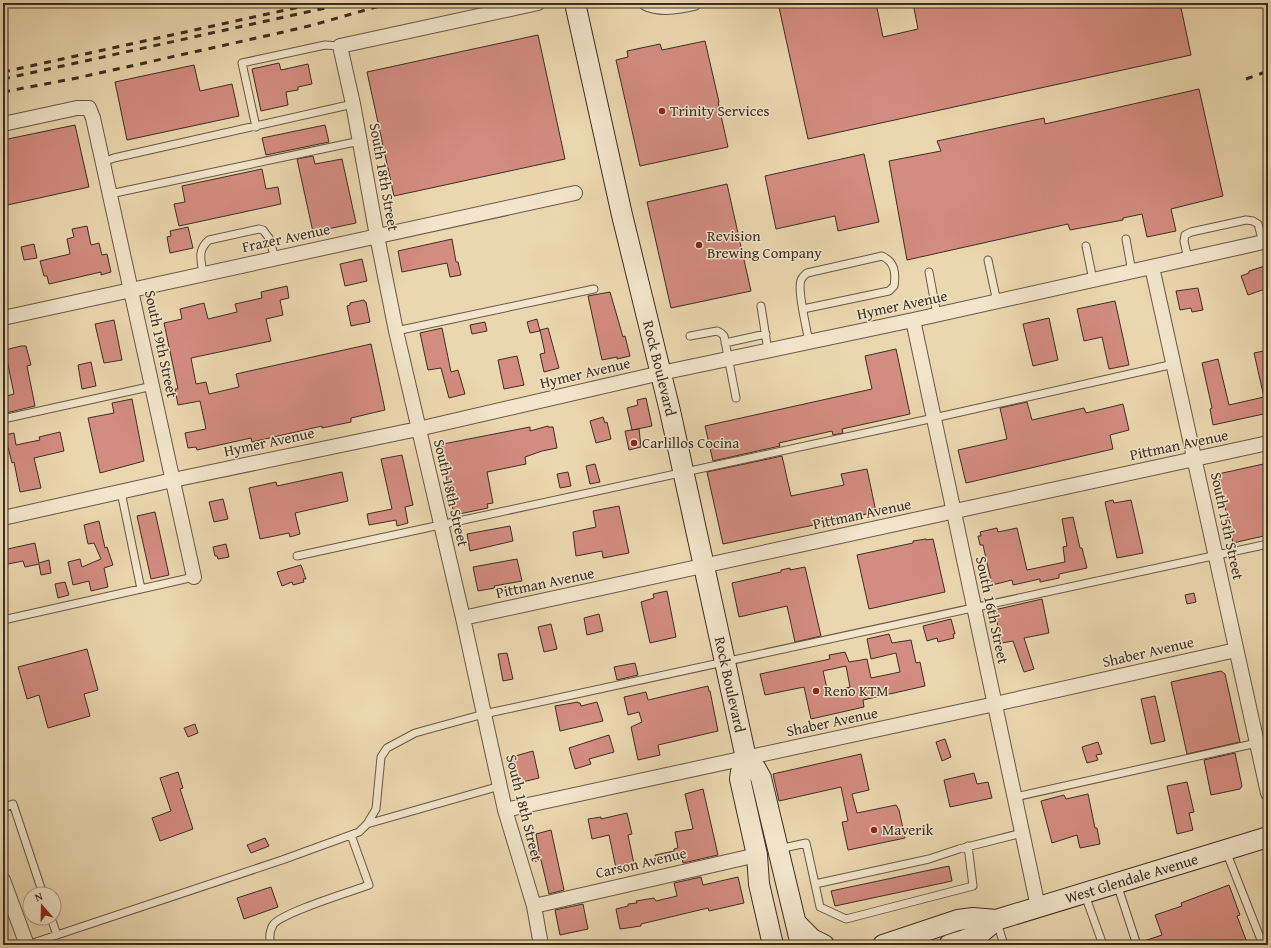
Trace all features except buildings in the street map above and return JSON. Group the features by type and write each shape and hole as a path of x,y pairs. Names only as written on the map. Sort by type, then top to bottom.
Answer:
{"main road":[{"name":"Rock Boulevard","path":"575,3 622,215 661,373 746,758 756,769 761,778 801,945"},
{"name":"Rock Boulevard","path":"746,758 740,780 757,855 759,884 774,945"},
{"name":"West Glendale Avenue","path":"870,945 891,942 958,920 973,918 996,920 1268,838"},
{"path":"759,884 761,928 760,945"},
{"name":"West Glendale Avenue","path":"951,945 977,936 996,920"},
{"path":"797,924 812,939 824,945"}],"street":[{"path":"340,46 538,3"},
{"path":"646,3 652,6 678,6 694,3"},
{"name":"South 18th Street","path":"340,46 353,104 396,331 463,618 505,810 534,906 541,945"},
{"name":"South 19th Street","path":"3,124 77,108 89,108 94,118 194,577"},
{"name":"Frazer Avenue","path":"3,318 575,193"},
{"name":"Hymer Avenue","path":"3,518 173,480 418,429 661,373 997,302 1265,242"},
{"name":"South 15th Street","path":"1152,267 1268,793"},
{"name":"South 16th Street","path":"913,320 1038,907"},
{"name":"Pittman Avenue","path":"463,618 1268,443"},
{"name":"Shaber Avenue","path":"505,810 995,704 1236,650"},
{"name":"Carson Avenue","path":"534,906 757,855"},
{"path":"3,880 27,945"}],"lane":[{"path":"256,127 242,63 326,45 340,46"},
{"path":"103,162 114,158 353,104"},
{"path":"110,194 360,141"},
{"path":"1188,259 1184,241 1185,235 1191,232 1246,220 1253,221 1258,224 1265,242"},
{"path":"203,274 200,253 209,240 259,229 263,230 269,238 275,258"},
{"path":"1126,239 1132,272"},
{"path":"1086,246 1093,280"},
{"path":"803,309 889,291 894,286 893,266 889,259 882,256 807,273 801,279 800,286 803,309 809,342"},
{"path":"988,260 997,302"},
{"path":"929,272 937,315"},
{"path":"396,331 594,288"},
{"path":"761,306 768,351"},
{"path":"690,336 717,331 724,336 736,398"},
{"path":"725,343 766,334"},
{"path":"297,556 683,471 934,418 1174,364"},
{"path":"3,419 153,386"},
{"path":"121,492 142,589"},
{"path":"27,945 282,860 359,832 367,824 376,808 381,757 387,748 415,733 484,714 1268,544"},
{"path":"3,620 194,577"},
{"path":"1015,797 1257,743"},
{"path":"367,824 500,786"},
{"path":"3,808 13,804 40,886"},
{"path":"815,884 929,859 968,846 1022,832"},
{"path":"271,945 269,937 274,923 286,915 369,885 350,835"},
{"path":"778,849 806,843 820,907 846,919 972,886 968,846"},
{"path":"1226,850 1263,945"},
{"path":"1117,884 1137,945"},
{"path":"1084,894 1103,945"},
{"path":"996,920 1004,945"},
{"path":"54,926 57,935"}],"railway":[{"path":"3,72 318,3"},
{"path":"3,79 348,3"},
{"path":"3,92 77,78 279,33 390,3"},
{"path":"1246,79 1268,71"}],"place":[{"name":"Trinity Services","path":"662,111"},
{"name":"Revision Brewing Company","path":"699,245"},
{"name":"Carlillos Cocina","path":"634,443"},
{"name":"Reno KTM","path":"816,691"},
{"name":"Maverik","path":"874,830"}]}
